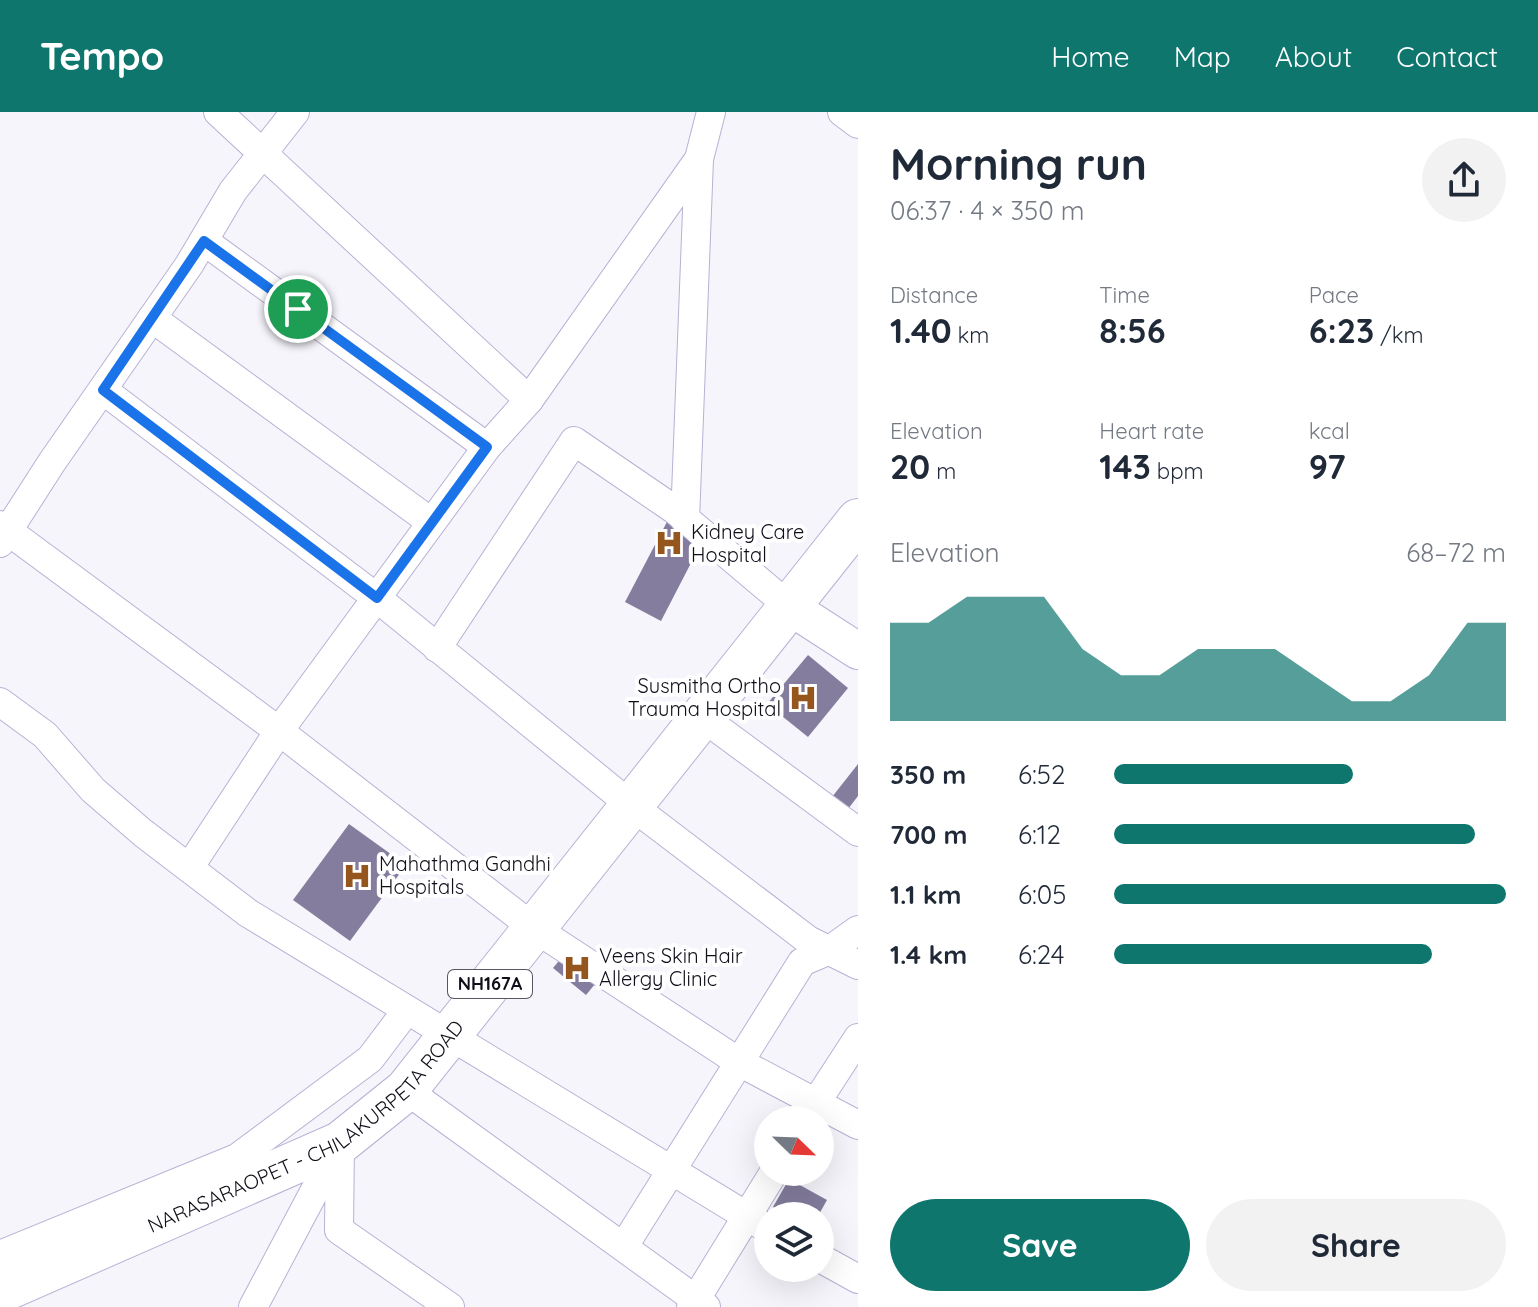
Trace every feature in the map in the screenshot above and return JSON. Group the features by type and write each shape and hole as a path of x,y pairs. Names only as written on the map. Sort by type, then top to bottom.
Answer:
{"highway":[{"name":"NARASARAOPET - CHILAKURPETA ROAD","path":"0,1292 340,1143 406,1090 858,520"}],"main road":[{"path":"790,607 858,651"}],"street":[{"path":"218,112 529,400"},
{"path":"295,112 233,191 204,241 3,534 279,731 534,928 801,1106"},
{"path":"685,520 699,159 711,112"},
{"path":"842,112 858,124"},
{"path":"189,868 279,731 487,447 529,400 699,159"},
{"path":"204,241 487,447"},
{"path":"152,318 431,522"},
{"path":"103,390 377,598 632,806 808,940 858,965"},
{"path":"437,648 574,441 685,520 790,607"},
{"path":"0,702 45,735 93,790 248,913 754,1221"},
{"path":"702,717 858,832"},
{"path":"624,1246 802,962 830,950 858,930"},
{"path":"0,1255 237,1158 370,1059 407,1010"},
{"path":"814,1106 858,1038"},
{"path":"406,1090 624,1246 698,1304 754,1228"},
{"path":"834,1118 858,1125"},
{"path":"253,1307 340,1143"},
{"path":"340,1143 339,1230 450,1307"},
{"path":"834,1266 858,1279"}],"building":[{"path":"669,518 705,536 661,621 625,602"},
{"path":"808,655 848,688 808,737 767,704"},
{"path":"858,764 858,796 848,809 832,797"},
{"path":"349,824 406,865 350,941 293,900"},
{"path":"567,951 600,978 586,995 553,968"},
{"path":"785,1186 802,1186 827,1200 826,1202 776,1202"}],"place":[{"name":"Kidney Care Hospital","path":"669,543"},
{"name":"Susmitha Ortho Trauma Hospital","path":"803,698"},
{"name":"Mahathma Gandhi Hospitals","path":"357,876"},
{"name":"Veens Skin Hair Allergy Clinic","path":"577,968"}],"route":[{"path":"204,241 298,309 487,447 377,598 103,390 204,241"}]}
